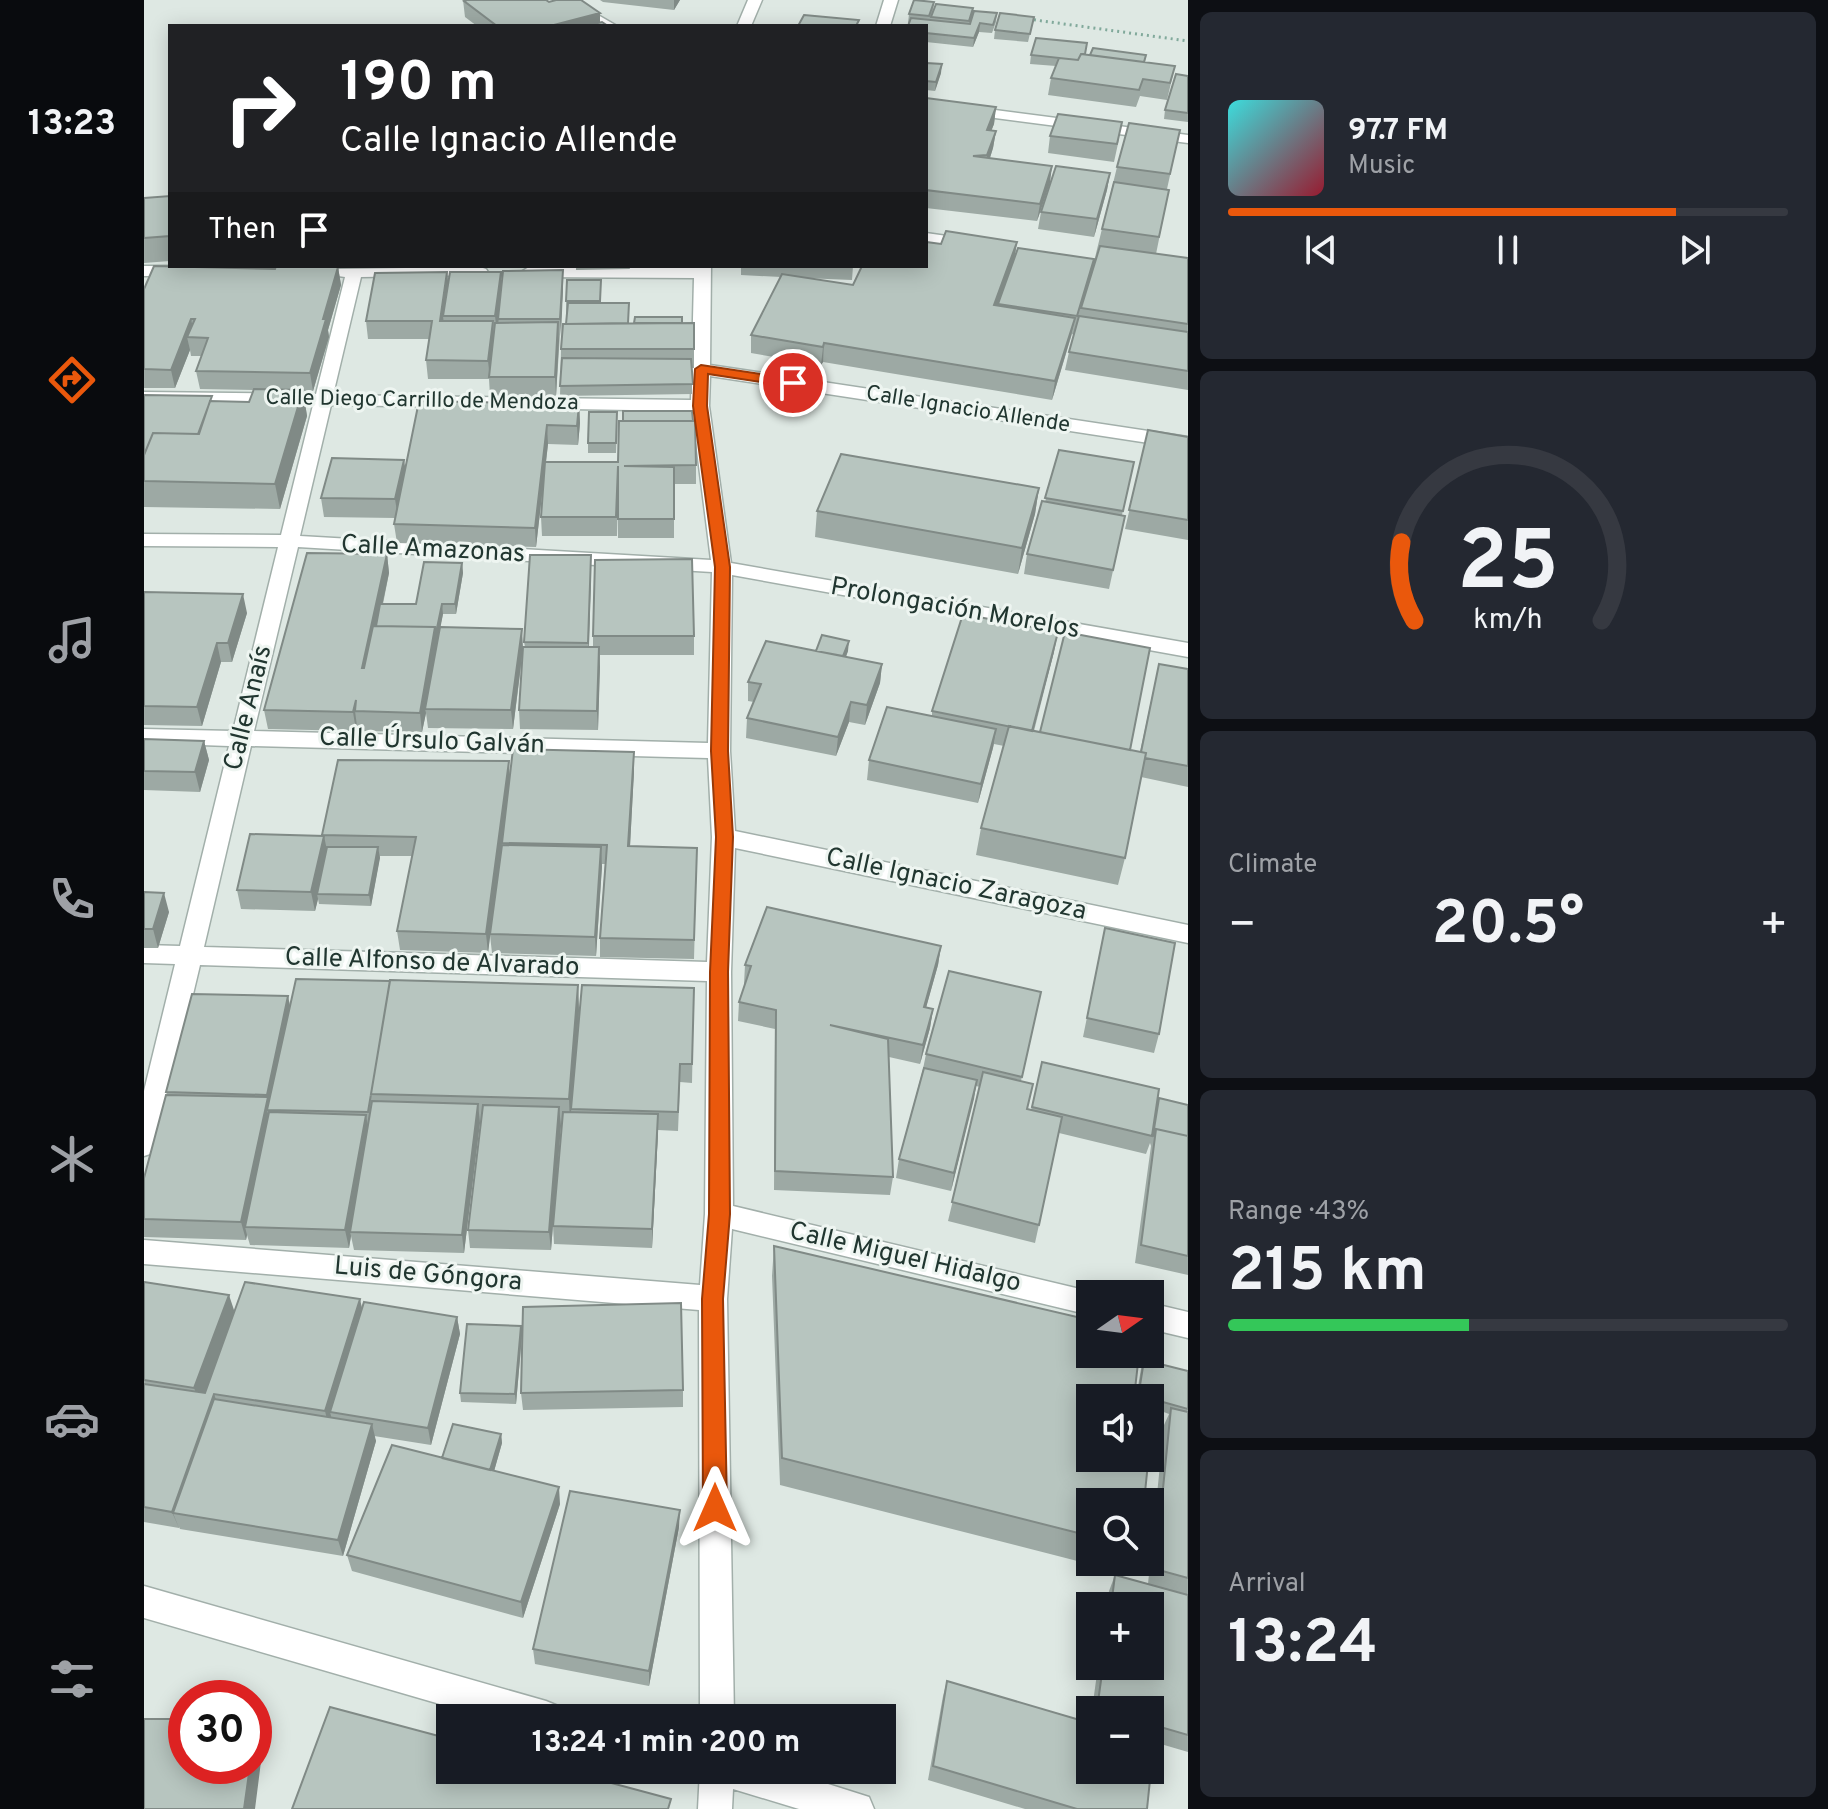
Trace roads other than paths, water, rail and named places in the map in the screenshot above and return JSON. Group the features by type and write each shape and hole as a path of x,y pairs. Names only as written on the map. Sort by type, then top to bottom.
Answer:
{"street":[{"path":"562,0 606,24"},
{"path":"745,24 755,0"},
{"path":"884,24 891,0"},
{"path":"928,105 1188,139"},
{"path":"928,238 988,247"},
{"path":"324,271 703,270 700,406 722,567 719,751 724,837 719,972 719,1214 713,1299 717,1704"},
{"path":"144,271 204,271"},
{"name":"Calle Anaís","path":"144,1145 354,272"},
{"name":"Calle Ignacio Allende","path":"701,369 1188,443"},
{"name":"Calle Diego Carrillo de Mendoza","path":"144,397 700,406"},
{"name":"Calle Amazonas","path":"144,540 289,541 722,567"},
{"name":"Prolongación Morelos","path":"722,567 1188,650"},
{"name":"Calle Úrsulo Galván","path":"144,736 719,751"},
{"name":"Calle Ignacio Zaragoza","path":"724,837 1188,934"},
{"name":"Calle Alfonso de Alvarado","path":"144,954 719,972"},
{"name":"Calle Miguel Hidalgo","path":"719,1214 1076,1299"},
{"name":"Luis de Góngora","path":"144,1252 713,1299"},
{"path":"1164,1319 1188,1325"},
{"path":"144,1602 497,1704"},
{"path":"715,1809 716,1784"},
{"path":"774,1784 857,1809"}]}
